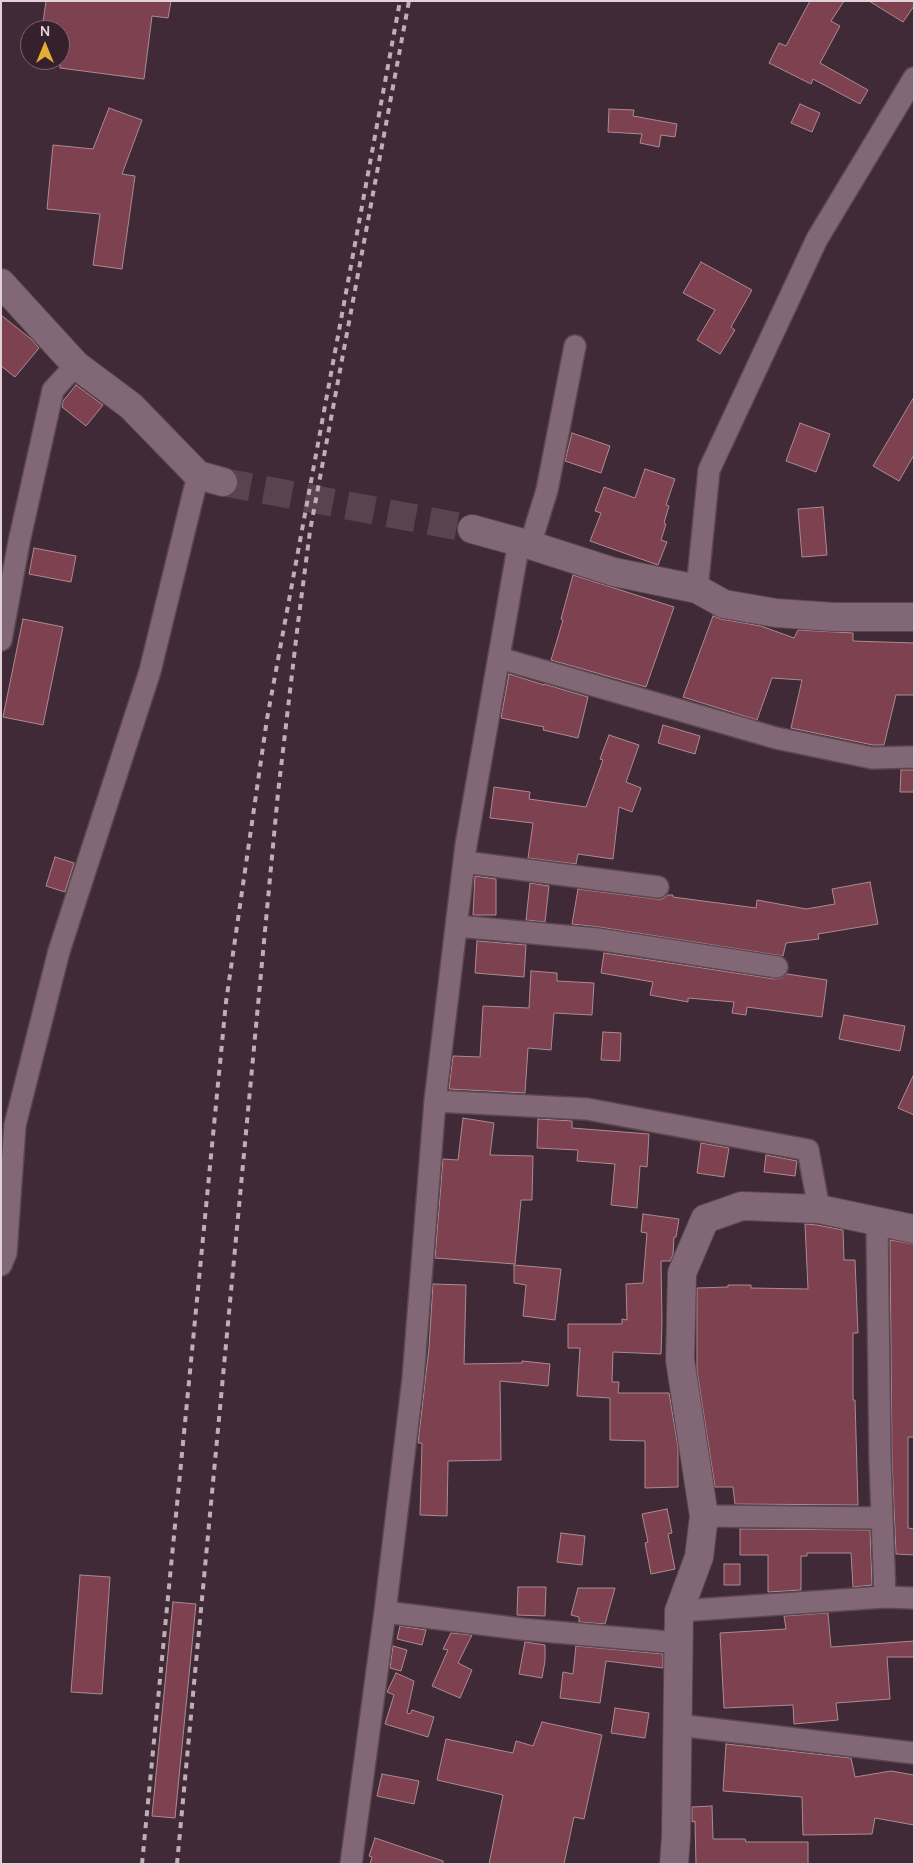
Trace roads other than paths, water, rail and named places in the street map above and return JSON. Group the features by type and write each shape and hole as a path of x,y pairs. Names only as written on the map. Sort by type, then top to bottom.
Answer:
{"street":[{"path":"698,589 709,470 817,239 914,78"},
{"path":"1,283 76,365 132,406 198,475 223,482"},
{"path":"351,1864 385,1612 413,1380 435,1101 464,862 499,658 525,543 547,490 575,346"},
{"path":"1,640 19,542 53,390 76,365"},
{"path":"1,1265 6,1253 14,1125 59,951 150,671 198,475"},
{"path":"472,529 525,543 614,572 698,589 724,604 776,613 834,617 914,617"},
{"path":"499,658 776,738 872,758 914,757"},
{"path":"464,862 658,887"},
{"path":"457,926 597,939 777,967"},
{"path":"435,1101 587,1109 808,1150 819,1209"},
{"path":"674,1864 679,1611 699,1557 704,1516 680,1360 682,1273 706,1219 742,1206 819,1209 914,1229"},
{"path":"877,1222 885,1597"},
{"path":"704,1516 882,1518"},
{"path":"679,1611 885,1597 914,1598"},
{"path":"385,1612 521,1629 679,1642"},
{"path":"678,1725 914,1753"}],"tunnel":[{"path":"223,482 472,529"}],"railway":[{"path":"142,1864 226,1002 267,719 400,1"},
{"path":"177,1864 278,793 298,623 310,531 409,1"}]}
